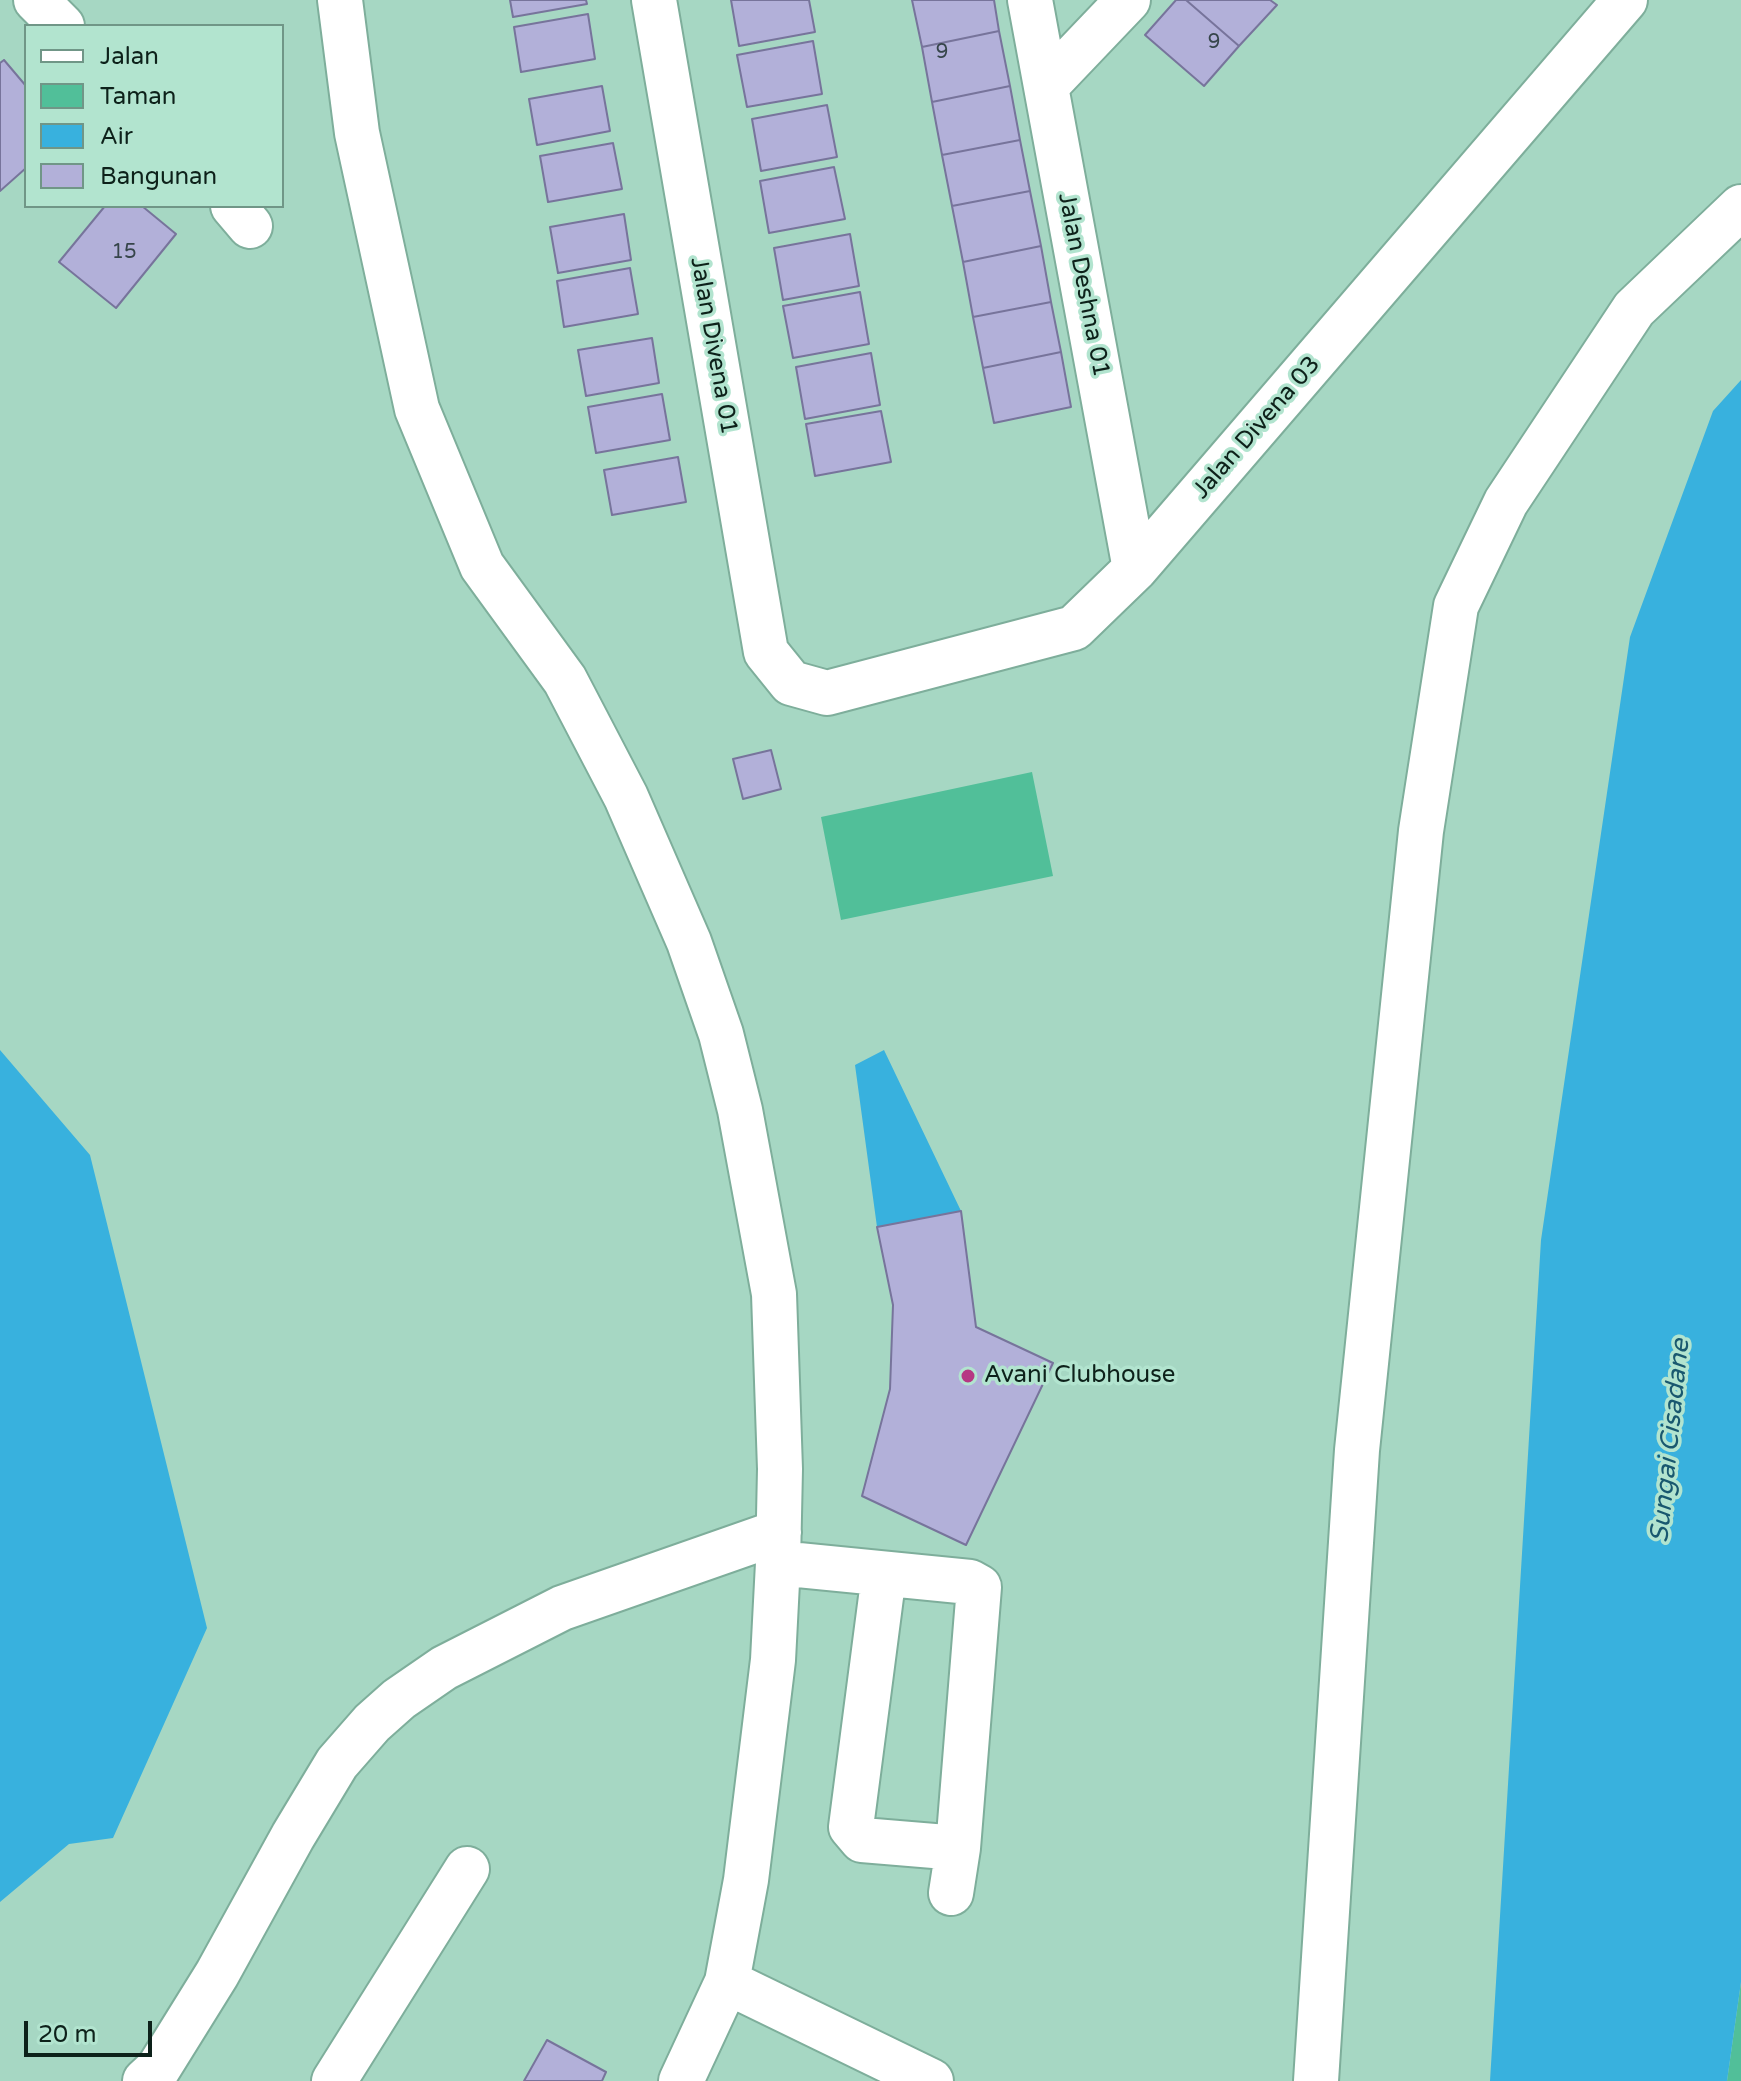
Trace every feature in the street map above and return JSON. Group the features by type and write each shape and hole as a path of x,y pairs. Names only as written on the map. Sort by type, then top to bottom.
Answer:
{"street":[{"path":"36,0 60,24"},
{"path":"340,0 357,133 417,409 482,566 565,680 626,797 689,942 721,1034 756,1188 774,1294 780,1469 773,1660 746,1880 727,1982 681,2081"},
{"name":"Jalan Divena 01","path":"654,0 766,652 791,683"},
{"name":"Jalan Deshna 01","path":"1030,0 1135,569"},
{"path":"1046,86 1128,0"},
{"name":"Jalan Divena 03","path":"791,683 827,693 1074,628 1135,569 1625,0"},
{"path":"1316,2081 1357,1450 1421,831 1456,606 1506,502 1634,309 1741,207"},
{"path":"145,2081 158,2069 217,1974 337,1763 372,1723 399,1699 444,1668 562,1608 779,1548 884,1574 970,1582 979,1587 958,1848 951,1893"},
{"path":"884,1574 851,1827 862,1840 958,1848"},
{"path":"334,2081 467,1869"},
{"path":"727,1982 931,2081"}],"green space":[{"path":"1032,772 1053,876 841,920 821,817"},
{"path":"1741,1982 1741,2081 1727,2081"}],"water":[{"name":"Sungai Cisadane","path":"1741,380 1741,1982 1727,2081 1490,2081 1541,1240 1630,637 1713,411"},
{"path":"0,1050 90,1155 207,1628 113,1838 69,1844 0,1902"},
{"path":"884,1050 961,1211 877,1227 855,1065"}],"building":[{"path":"510,0 586,0 587,4 513,17"},
{"path":"731,0 809,0 815,32 739,46"},
{"path":"912,0 994,0 999,31 922,47"},
{"path":"1176,0 1186,0 1239,46 1204,86 1145,35"},
{"path":"1186,0 1270,0 1277,5 1239,46"},
{"path":"588,14 595,59 521,72 514,27"},
{"path":"999,31 1010,86 932,102 922,47"},
{"path":"813,41 822,94 747,107 737,55"},
{"path":"4,60 24,84 24,170 0,191 0,63"},
{"path":"602,86 610,131 537,145 529,99"},
{"path":"1010,86 1020,140 942,155 932,102"},
{"path":"827,105 837,157 761,171 752,119"},
{"path":"1020,140 1030,191 952,206 942,155"},
{"path":"613,143 622,189 548,202 540,156"},
{"path":"834,167 845,219 769,233 760,181"},
{"path":"1030,191 1041,246 963,262 952,206"},
{"path":"103,208 144,208 176,234 116,308 59,262"},
{"path":"624,214 631,260 558,273 550,227"},
{"path":"850,234 859,286 783,300 774,248"},
{"path":"1041,246 1051,302 973,317 963,262"},
{"path":"630,268 638,314 564,327 557,281"},
{"path":"860,292 869,344 793,358 783,306"},
{"path":"1051,302 1061,352 983,368 973,317"},
{"path":"652,338 659,383 586,396 578,350"},
{"path":"1061,352 1071,407 994,423 983,368"},
{"path":"871,353 880,405 805,419 796,367"},
{"path":"662,394 670,440 596,453 588,407"},
{"path":"881,411 891,462 815,476 806,424"},
{"path":"678,457 686,502 612,515 604,470"},
{"path":"771,750 781,789 743,799 733,759"},
{"name":"Avani Clubhouse","path":"961,1211 976,1327 1053,1363 966,1545 862,1496 890,1389 893,1305 877,1227"},
{"path":"547,2040 606,2072 602,2081 524,2081"}],"place":[{"name":"Avani Clubhouse","path":"968,1376"}]}
